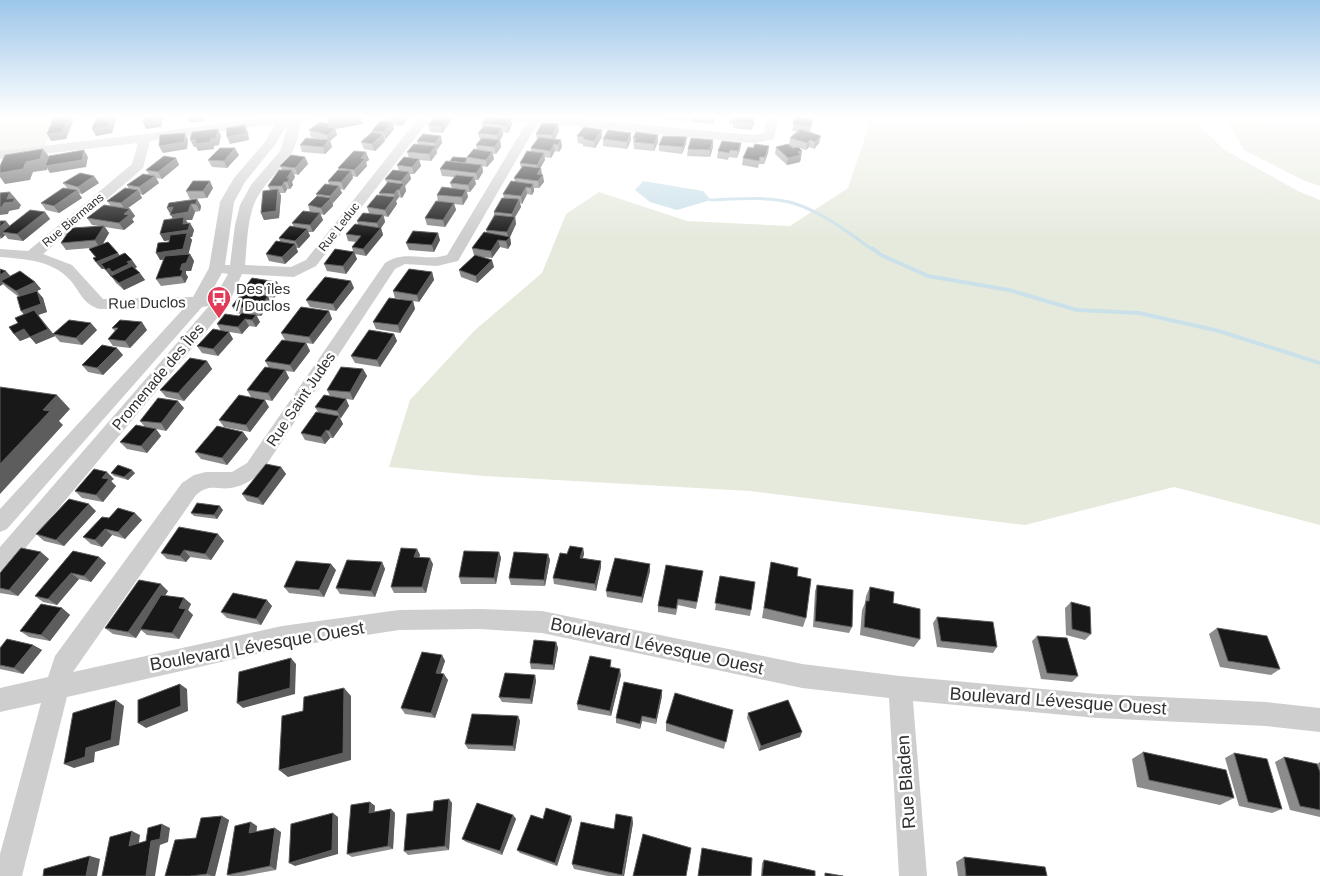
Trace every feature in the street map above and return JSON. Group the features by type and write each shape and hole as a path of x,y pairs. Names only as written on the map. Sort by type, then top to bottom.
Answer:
{"street":[{"name":"Rue Biermans","path":"32,255 138,165 140,157"},
{"name":"Promenade des Îles","path":"0,523 198,302 217,268 226,202 239,181 259,157"},
{"name":"Promenade des Îles","path":"0,562 222,301 237,270 242,225 247,205 256,188 282,157"},
{"name":"Rue Leduc","path":"217,268 294,272 311,263 394,157"},
{"name":"Rue Saint Judes","path":"58,686 63,664 188,489 199,481 215,478 232,480 244,476 254,468 395,261 402,259 438,263 452,258 512,157"},
{"name":"Rue Duclos","path":"0,253 42,257 74,275 92,301 100,304 222,301"},
{"name":"Boulevard Lévesque Ouest","path":"0,700 282,638 399,620 480,619 542,622 802,676 900,688 1097,706 1266,714 1320,720"},
{"path":"8,876 58,686"},
{"name":"Rue Bladen","path":"900,688 913,876"}],"shaded area":[{"path":"858,157 1237,157 1298,191 1320,200 1320,525 1174,487 1025,525 750,491 484,476 389,467 410,400 475,330 542,273 566,214 599,192 687,221 790,226 848,188"},
{"path":"1258,157 1320,157 1320,186 1303,180"}],"water":[{"path":"643,181 703,191 711,200 677,210 650,202 635,190"}],"building":[{"path":"4,157 41,157 40,159 26,162 23,169 0,173 0,166"},
{"path":"49,157 83,157 82,160 45,166"},
{"path":"163,157 176,158 158,172 146,170"},
{"path":"211,157 227,157 224,161 208,160"},
{"path":"289,157 305,157 295,168 280,166"},
{"path":"348,157 362,157 365,159 354,170 338,168"},
{"path":"404,157 419,159 412,167 397,165"},
{"path":"453,157 467,158 465,163 450,161"},
{"path":"467,157 488,157 486,160"},
{"path":"524,157 542,157 537,165 520,163"},
{"path":"744,157 765,157 760,157 759,161"},
{"path":"446,161 482,165 476,173 440,169"},
{"path":"523,166 541,168 537,174 543,175 538,181 514,178"},
{"path":"279,170 292,170 287,178 290,178 282,186 268,186"},
{"path":"338,170 351,171 341,182 328,181"},
{"path":"393,170 409,172 401,181 385,179"},
{"path":"80,173 94,176 78,187 63,183"},
{"path":"143,174 155,176 139,187 127,185"},
{"path":"456,175 474,177 468,185 450,183"},
{"path":"193,181 210,181 203,191 186,191"},
{"path":"511,181 533,184 531,188 526,187 521,196 503,194"},
{"path":"388,182 404,184 394,194 379,193"},
{"path":"325,184 339,186 330,196 316,194"},
{"path":"442,187 466,190 462,197 437,195"},
{"path":"63,188 77,190 54,206 41,203"},
{"path":"125,188 138,190 121,203 107,201"},
{"path":"278,189 276,211 261,213 263,191"},
{"path":"10,192 7,199 15,198 13,202 4,203 0,207 0,193"},
{"path":"377,195 395,197 385,210 367,207"},
{"path":"317,196 331,198 321,208 308,205"},
{"path":"502,198 519,199 512,214 494,212"},
{"path":"197,199 196,204 191,204 188,212 170,215 173,207 167,208 169,203"},
{"path":"436,201 454,203 443,220 425,218"},
{"path":"104,205 130,209 124,214 129,215 119,223 87,218"},
{"path":"30,210 45,212 17,234 2,232"},
{"path":"303,211 320,213 310,225 292,223"},
{"path":"363,213 383,215 377,223 357,221"},
{"path":"495,215 515,217 507,232 486,230"},
{"path":"184,217 183,224 190,223 188,230 160,234 164,220"},
{"path":"0,221 6,221 0,227"},
{"path":"355,224 381,228 363,249 352,247 361,236 346,234"},
{"path":"104,226 95,240 61,243 71,228"},
{"path":"290,226 307,229 295,241 279,238"},
{"path":"413,231 438,233 432,245 406,243"},
{"path":"484,232 510,237 506,241 498,240 491,251 472,248"},
{"path":"187,233 183,249 156,253 158,243 169,242 170,235"},
{"path":"276,241 295,244 282,257 266,254"},
{"path":"108,242 118,253 96,262 93,258 96,257 89,249"},
{"path":"335,249 354,252 343,266 324,264"},
{"path":"125,253 132,260 127,262 129,264 112,272 109,268 106,270 101,264"},
{"path":"190,254 186,263 182,264 181,276 156,279 165,256"},
{"path":"475,255 492,260 476,276 459,270"},
{"path":"132,266 140,273 119,283 111,276"},
{"path":"0,269 6,271 0,275"},
{"path":"409,269 432,272 417,295 393,291"},
{"path":"20,271 35,282 16,291 1,281"},
{"path":"325,277 351,281 333,304 306,300"},
{"path":"252,278 277,282 270,290 245,287"},
{"path":"37,291 41,304 21,311 17,297"},
{"path":"242,293 268,296 258,309 232,306"},
{"path":"389,298 413,301 398,325 373,322"},
{"path":"301,307 329,311 309,337 281,333"},
{"path":"34,310 48,329 30,337 24,329 14,334 9,327 18,323 15,318"},
{"path":"242,313 256,315 252,320 245,319 238,327 217,324 225,314 239,316"},
{"path":"69,320 91,323 76,338 53,334"},
{"path":"120,320 142,322 125,341 108,339 118,328 112,328"},
{"path":"213,329 229,332 213,349 197,346"},
{"path":"369,330 394,334 377,360 351,356"},
{"path":"282,340 306,343 290,365 265,361"},
{"path":"102,345 117,348 97,368 82,365"},
{"path":"190,358 207,361 178,393 160,390"},
{"path":"265,367 285,370 268,393 247,390"},
{"path":"341,367 363,369 350,392 327,390"},
{"path":"0,387 57,395 43,410 50,411 0,464"},
{"path":"239,395 265,400 246,425 219,420"},
{"path":"324,395 346,399 337,411 315,407"},
{"path":"158,398 178,401 161,423 140,421"},
{"path":"316,412 339,416 329,431 326,430 321,437 301,433"},
{"path":"136,425 156,429 141,446 120,442"},
{"path":"217,426 243,432 222,458 195,452"},
{"path":"266,464 281,467 258,498 242,494"},
{"path":"118,465 132,470 124,477 111,473"},
{"path":"94,469 107,472 102,478 109,479 96,495 75,491"},
{"path":"69,499 89,504 56,540 36,534"},
{"path":"197,503 220,506 214,515 191,513"},
{"path":"118,508 135,513 118,532 105,529 95,540 83,537 102,517 109,518"},
{"path":"179,527 218,534 205,554 184,550 180,556 161,553"},
{"path":"570,546 583,548 580,558 601,561 595,584 553,578 560,553 567,554"},
{"path":"21,548 41,552 9,590 0,588 0,573"},
{"path":"401,548 417,549 414,557 430,558 422,587 391,587"},
{"path":"73,551 99,557 84,576 71,573 48,599 35,596"},
{"path":"464,551 499,552 494,578 459,577"},
{"path":"514,552 548,554 544,580 509,578"},
{"path":"615,558 650,564 642,597 606,591"},
{"path":"347,560 382,562 371,591 336,588"},
{"path":"296,561 331,564 319,590 284,587"},
{"path":"771,562 798,568 797,576 811,579 806,618 764,608"},
{"path":"666,565 703,571 697,602 678,599 676,609 658,606"},
{"path":"720,576 755,582 751,610 715,603"},
{"path":"139,580 161,584 128,632 105,628"},
{"path":"817,585 853,590 852,627 815,621"},
{"path":"870,587 894,592 893,603 920,609 920,639 864,627 866,601 869,601"},
{"path":"233,593 267,600 256,619 221,612"},
{"path":"161,595 184,598 179,608 186,609 172,633 140,629"},
{"path":"1071,602 1090,607 1091,634 1072,629"},
{"path":"41,604 62,608 41,635 20,631"},
{"path":"937,617 993,622 997,647 941,641"},
{"path":"1217,628 1267,636 1280,669 1228,661"},
{"path":"1037,636 1067,638 1078,676 1047,673"},
{"path":"7,639 33,645 14,668 0,665 0,648"},
{"path":"534,640 556,642 553,665 530,663"},
{"path":"422,652 442,655 436,673 444,674 431,713 401,708"},
{"path":"590,656 611,660 610,667 620,669 610,711 577,704"},
{"path":"291,658 290,688 237,703 239,672"},
{"path":"505,673 535,675 530,699 499,697"},
{"path":"624,682 662,690 656,719 642,716 640,724 616,718"},
{"path":"180,684 181,706 138,723 138,700"},
{"path":"344,688 343,753 279,770 282,716 303,711 304,697"},
{"path":"675,693 733,710 726,742 666,723"},
{"path":"116,700 111,740 86,748 85,757 64,764 73,713"},
{"path":"788,700 802,732 761,746 748,713"},
{"path":"472,714 518,716 513,746 465,744"},
{"path":"1143,752 1226,770 1234,798 1149,780"},
{"path":"1234,753 1267,759 1282,809 1248,802"},
{"path":"1284,757 1317,764 1320,772 1320,810 1300,806"},
{"path":"449,799 445,846 404,851 407,814 433,811 434,801"},
{"path":"370,802 369,813 391,809 388,846 347,854 351,805"},
{"path":"477,803 513,815 500,851 462,839"},
{"path":"546,808 571,816 555,863 517,850 531,815 543,819"},
{"path":"333,813 332,850 289,863 291,824"},
{"path":"616,814 632,817 622,875 572,864 581,822 614,829"},
{"path":"222,816 207,874 165,876 175,840 196,838 201,818"},
{"path":"251,822 249,833 275,828 270,866 227,875 235,826"},
{"path":"162,824 160,839 151,841 146,876 102,876 110,837 132,831 129,846 146,841 148,828"},
{"path":"643,834 691,848 686,876 633,876"},
{"path":"702,848 752,858 751,876 698,876"},
{"path":"90,856 86,876 43,876 44,869"},
{"path":"964,857 1045,867 1047,876 966,876"},
{"path":"764,860 815,871 815,876 762,876"},
{"path":"825,873 843,876 825,876"}],"waterway":[{"path":"711,200 763,199 793,203 824,217 873,250"},
{"path":"872,248 881,255 928,276 1009,290 1077,310 1139,313 1219,331 1320,363"}],"place":[{"name":"Des îles / Duclos","path":"219,319"}]}
